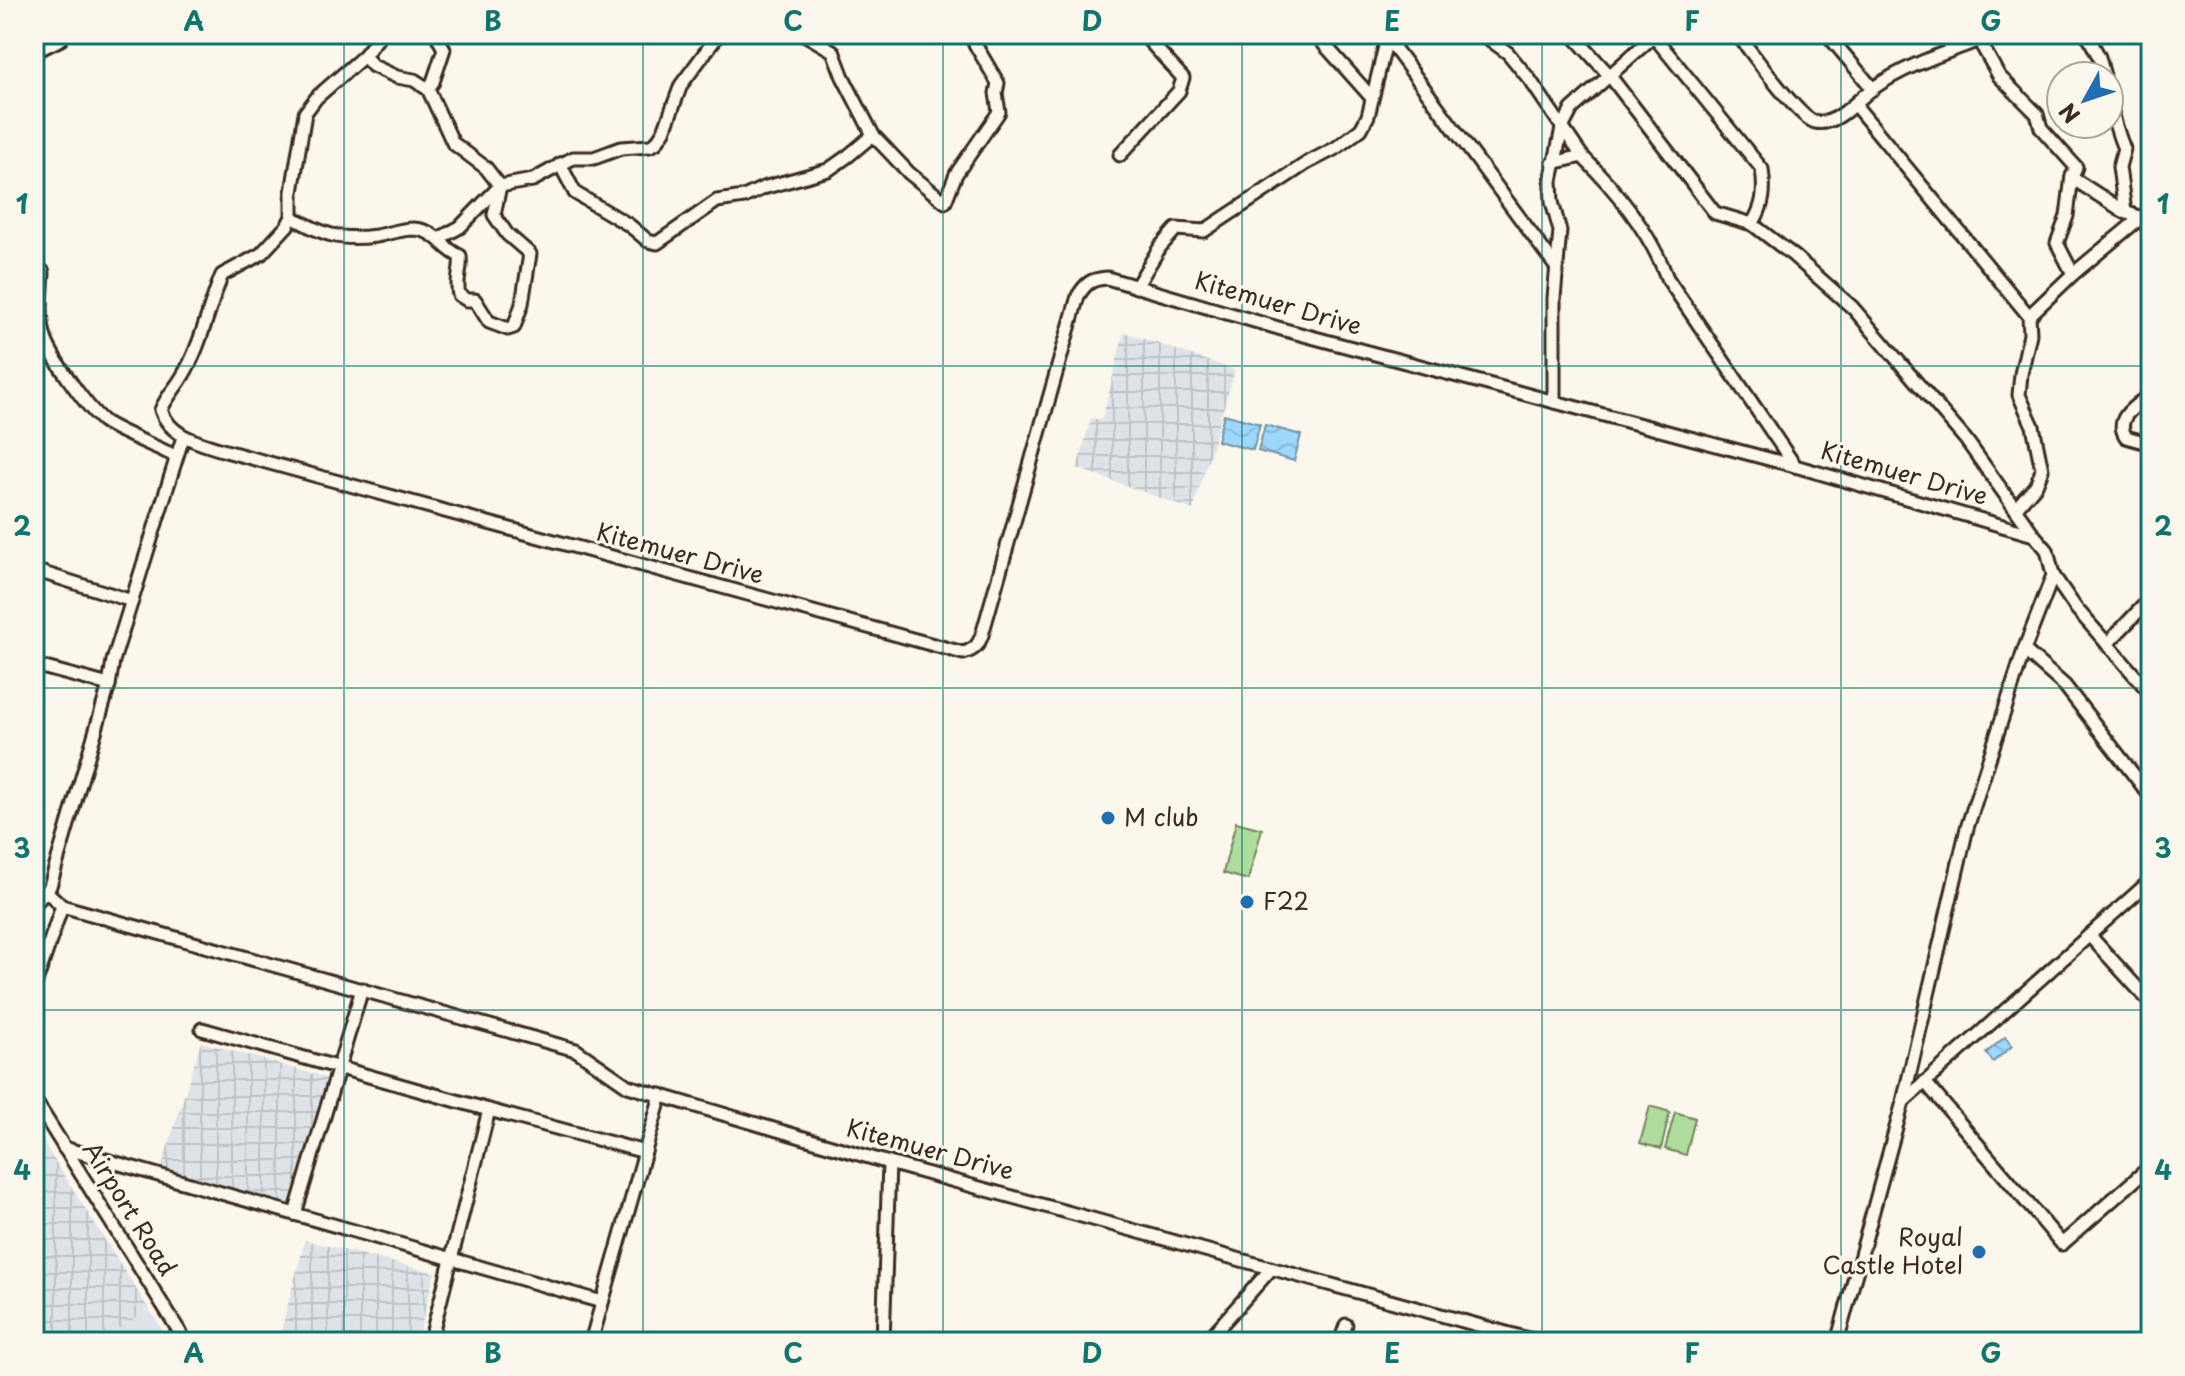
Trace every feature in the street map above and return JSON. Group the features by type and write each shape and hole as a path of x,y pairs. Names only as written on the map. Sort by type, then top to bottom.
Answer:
{"street":[{"path":"34,905 50,886 109,685 113,661 183,437 165,423 161,410 169,393 181,379 222,275 261,254 292,217 292,192 305,113 317,97 364,56 381,34"},
{"path":"428,89 444,49 436,34"},
{"path":"440,238 460,227 500,186 533,180 573,158 594,158 621,148 656,143 664,131 681,85 719,34"},
{"path":"804,34 833,51 873,135 909,173 945,202 956,174 999,112 998,83 969,34"},
{"path":"1120,155 1179,91 1183,78 1143,34"},
{"path":"1315,34 1372,98"},
{"path":"1482,34 1508,53 1582,156 1611,185 1658,252 1667,278 1795,466"},
{"path":"1572,34 1610,76 1715,213 1752,224 1853,308 1966,440 2047,550 2053,575 2075,607 2151,694"},
{"path":"1737,34 1805,117 1813,122 1825,122 1913,65 1978,37 1999,76 2037,114 2041,128 2076,167 2067,216 2057,243 2073,274"},
{"path":"1827,34 1873,89"},
{"path":"2087,34 2100,60"},
{"path":"1554,402 1556,267 1560,231 1552,202 1553,163 1562,128 1572,109 1654,35 1762,169 1765,187 1761,209 1752,224"},
{"path":"34,52 62,36"},
{"path":"1136,287 1160,247 1176,229 1204,231 1361,129 1387,36"},
{"path":"1387,36 1556,267"},
{"path":"292,217 334,237 373,237 414,229 440,238 451,253 460,256 461,266 455,282 459,295 475,300 489,322 498,327 512,328 522,304 530,254 507,234 494,215 500,186 486,168 453,143 428,89 414,80 397,77 373,66 364,56"},
{"path":"1855,105 2029,316 2030,334 2019,395 2033,426 2042,470 2036,485 2017,507"},
{"path":"560,164 575,193 629,225 648,241 657,243 717,201 744,197 763,188 828,170 873,135"},
{"path":"2119,140 2124,149 2119,167 2125,212"},
{"path":"1553,163 1582,156"},
{"path":"2072,176 2139,218 2151,230"},
{"path":"2029,316 2073,274 2151,209"},
{"path":"34,263 43,272 41,308 44,336 53,357 103,421 175,456"},
{"name":"Kitemuer Drive","path":"183,437 503,529 963,653 979,644 982,635 1078,296 1086,284 1107,278 1285,330 1795,466 2034,535"},
{"path":"2151,394 2121,421 2121,430 2126,437 2151,444"},
{"path":"34,570 132,601"},
{"path":"1837,1342 1903,1102 1967,828 2024,650 2053,575"},
{"path":"2107,644 2151,598"},
{"path":"2024,650 2065,686 2151,797"},
{"path":"113,661 128,664"},
{"path":"34,665 109,685"},
{"path":"1903,1102 2151,880"},
{"name":"Kitemuer Drive","path":"46,891 62,906 576,1050 628,1086 889,1163 1539,1342"},
{"path":"34,988 62,906"},
{"path":"2090,936 2151,1003"},
{"path":"295,1214 362,989"},
{"path":"202,1029 645,1152"},
{"path":"1925,1082 2062,1244 2151,1166"},
{"path":"591,1342 661,1095"},
{"name":"Airport Road","path":"34,1099 186,1342"},
{"path":"430,1342 489,1110"},
{"path":"64,1148 602,1302"},
{"path":"883,1342 889,1163"},
{"path":"1206,1342 1271,1269"},
{"path":"1340,1342 1346,1325"}],"shaded area":[{"path":"1124,332 1235,370 1193,510 1077,468 1091,418 1102,420"},
{"path":"201,1042 328,1078 295,1206 160,1172"},
{"path":"34,1128 149,1309 99,1342 52,1342 34,1309"},
{"path":"305,1240 435,1273 417,1342 278,1342"},
{"path":"34,1309 52,1342 34,1342"},
{"path":"149,1309 170,1342 99,1342"}],"green space":[{"path":"1236,822 1262,829 1248,880 1223,873"},
{"path":"1650,1106 1670,1112 1661,1149 1640,1143"},
{"path":"1675,1112 1695,1118 1686,1155 1665,1149"}],"water":[{"path":"1224,414 1260,424 1253,450 1217,441"},
{"path":"1265,425 1301,435 1294,461 1258,451"},
{"path":"2005,1037 2012,1046 1993,1062 1986,1053"}],"place":[{"name":"M club","path":"1108,818"},
{"name":"F22","path":"1247,902"},
{"name":"Royal Castle Hotel","path":"1979,1252"}]}
